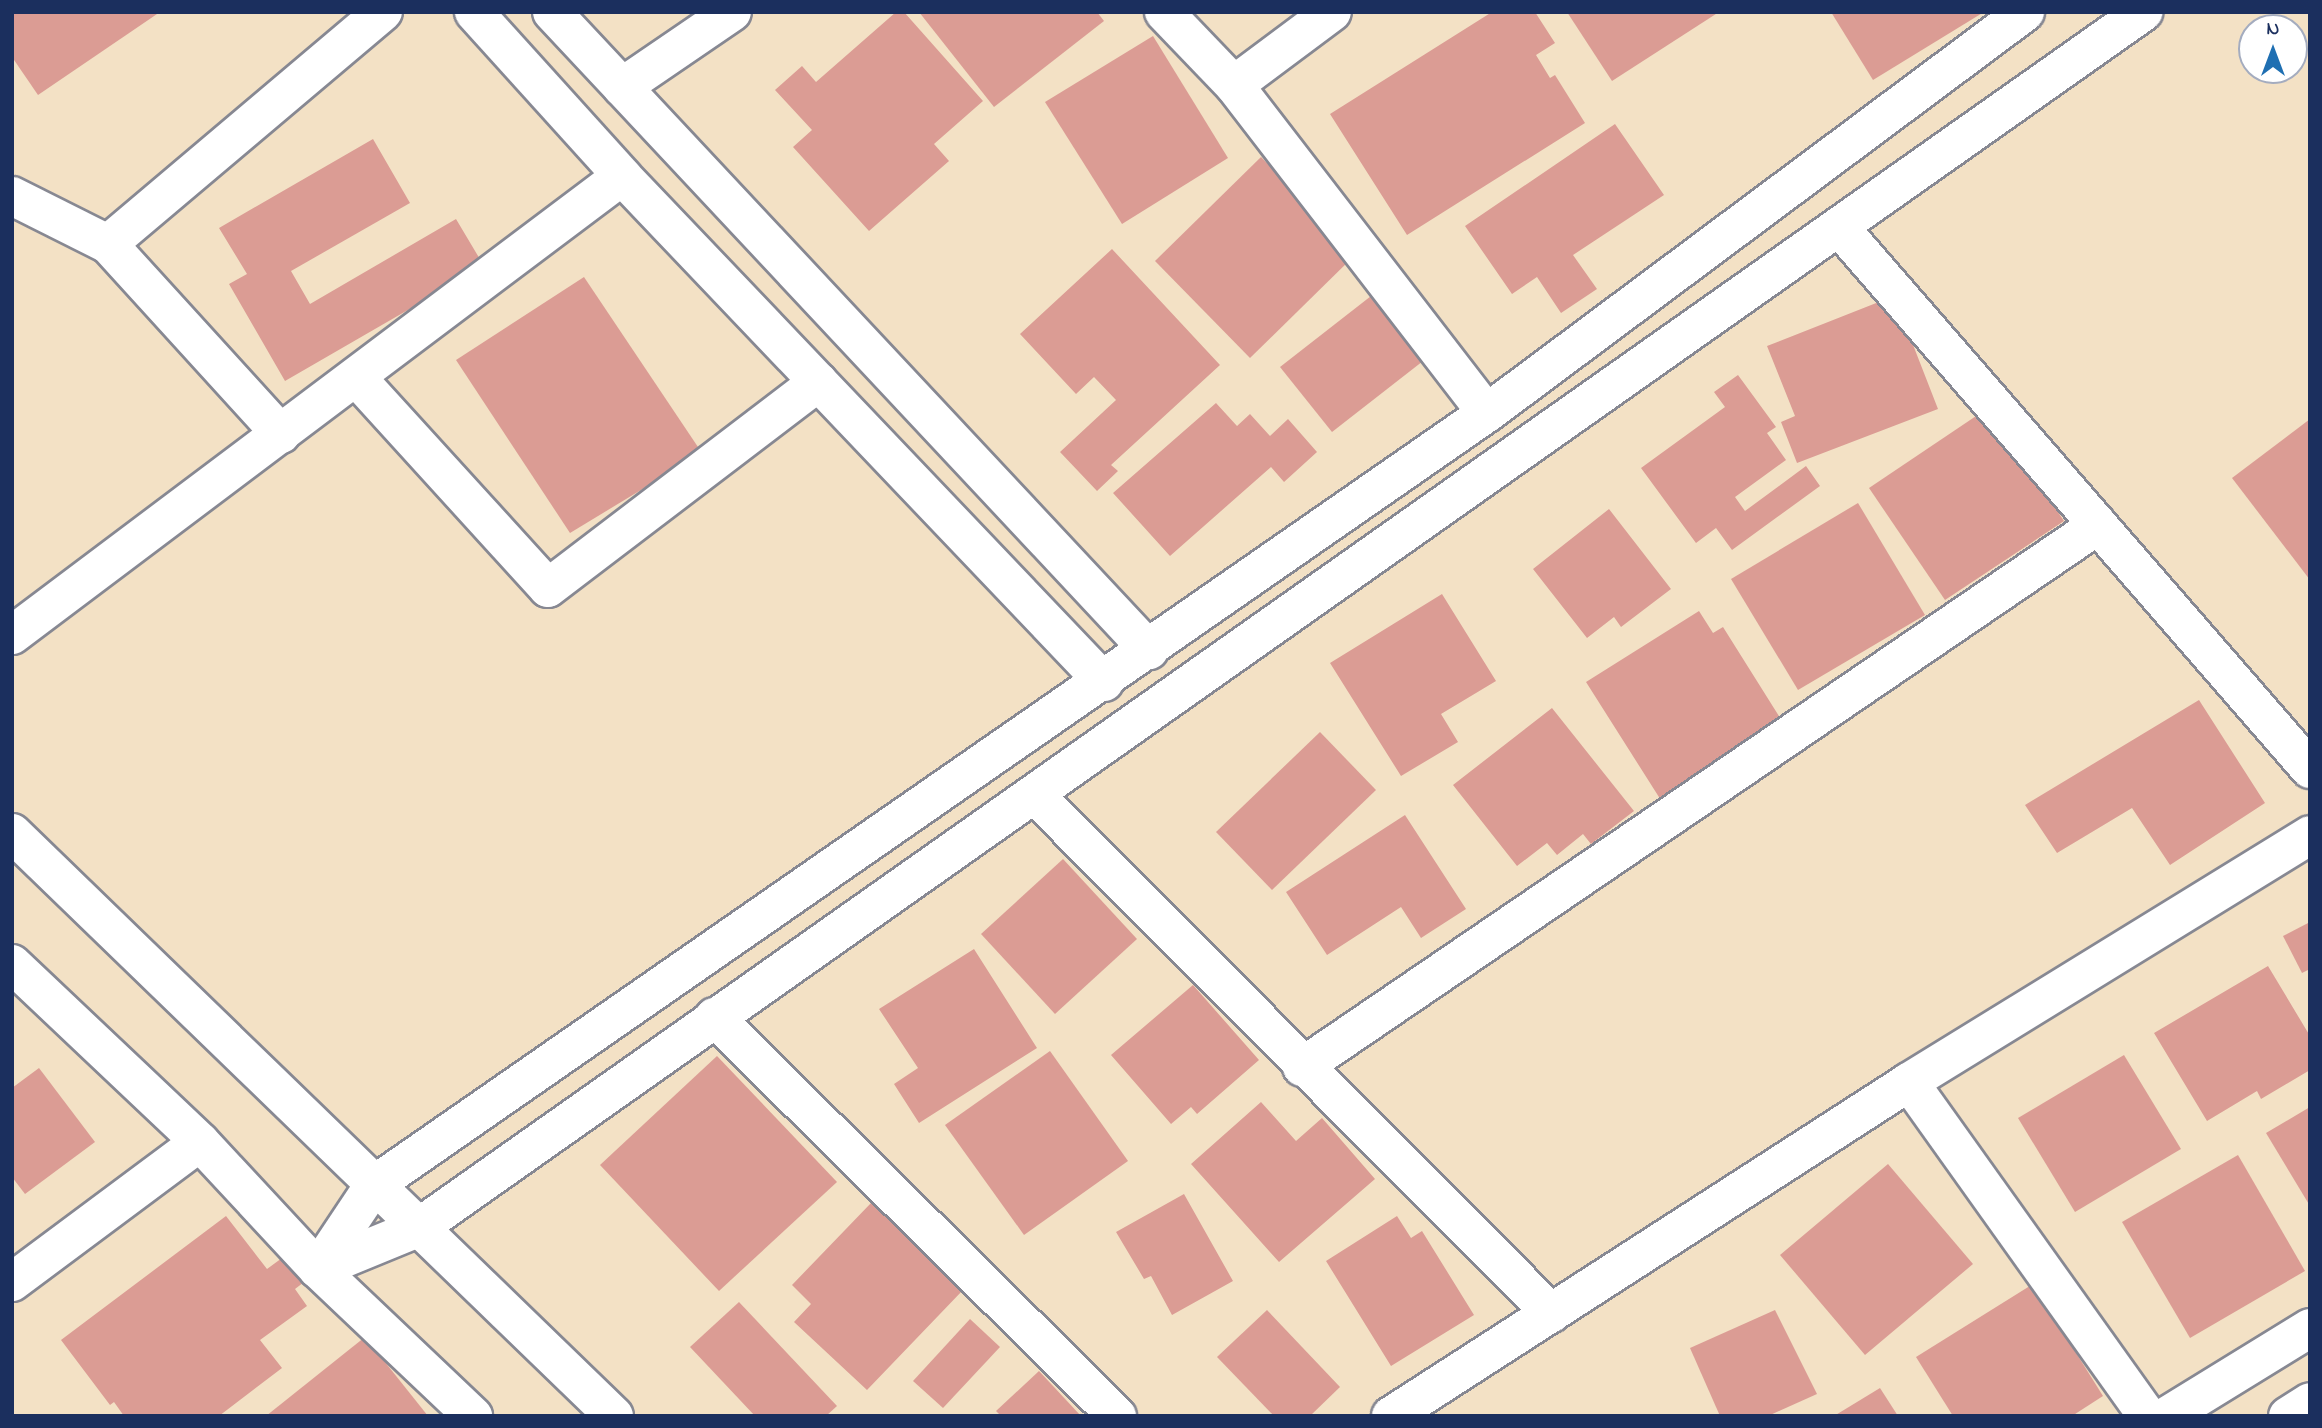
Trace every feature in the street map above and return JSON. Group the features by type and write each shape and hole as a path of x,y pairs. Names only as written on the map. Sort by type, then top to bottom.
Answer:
{"street":[{"path":"108,244 383,12"},
{"path":"474,12 622,176 1104,682"},
{"path":"552,12 1149,650"},
{"path":"622,87 732,12"},
{"path":"1164,12 1234,85 1487,412"},
{"path":"1234,85 1332,12"},
{"path":"318,1269 374,1185 1104,682 1487,412 2025,12"},
{"path":"318,1269 418,1228 714,1017 1036,796 2143,12"},
{"path":"12,635 622,176"},
{"path":"12,196 108,244 281,434"},
{"path":"1839,227 2310,769"},
{"path":"356,377 548,587 818,382"},
{"path":"1302,1067 2098,525"},
{"path":"1036,796 1302,1067 1551,1313"},
{"path":"12,833 614,1416"},
{"path":"1391,1416 1909,1082 2310,835"},
{"path":"12,964 200,1142 318,1269 473,1416"},
{"path":"714,1017 1117,1416"},
{"path":"1909,1082 2147,1416"},
{"path":"12,1282 200,1142"},
{"path":"2167,1416 2310,1328"},
{"path":"2288,1416 2310,1402"}],"building":[{"path":"12,12 160,12 38,95 12,57"},
{"path":"896,12 904,12 983,101 934,144 949,161 869,231 793,147 812,130 775,90 802,66 816,82"},
{"path":"919,12 1097,12 1104,21 994,107"},
{"path":"1492,12 1535,12 1555,43 1536,55 1550,78 1555,75 1585,123 1407,235 1330,114"},
{"path":"1567,12 1719,12 1612,81"},
{"path":"1831,12 1984,12 1873,80"},
{"path":"1153,36 1228,158 1122,224 1045,102"},
{"path":"1615,124 1664,195 1573,255 1597,289 1561,313 1537,277 1512,294 1465,226"},
{"path":"373,139 410,203 291,271 310,304 456,219 484,266 285,381 229,284 247,274 219,228"},
{"path":"1261,157 1356,254 1250,358 1155,261"},
{"path":"1112,249 1220,365 1111,465 1118,471 1097,491 1060,452 1116,400 1094,377 1076,394 1020,334"},
{"path":"584,277 702,453 570,533 456,360"},
{"path":"1389,282 1441,347 1332,432 1280,367"},
{"path":"1894,296 1938,409 1797,463 1781,422 1795,416 1767,346"},
{"path":"1738,375 1776,427 1767,433 1786,460 1735,497 1745,511 1806,466 1820,486 1732,550 1716,528 1696,543 1641,468 1725,407 1714,392"},
{"path":"1216,403 1237,426 1250,414 1270,436 1288,419 1317,452 1284,482 1271,467 1170,556 1113,493"},
{"path":"1988,408 2064,521 1945,600 1869,488"},
{"path":"2310,419 2310,580 2232,478"},
{"path":"1858,503 1925,615 1798,690 1731,579"},
{"path":"1609,509 1671,589 1621,627 1614,617 1587,638 1533,569"},
{"path":"1442,594 1496,681 1441,714 1458,742 1401,776 1330,663"},
{"path":"1699,611 1713,633 1723,627 1787,729 1664,805 1586,682"},
{"path":"2199,700 2265,803 2170,865 2132,808 2057,853 2025,805"},
{"path":"1552,708 1634,811 1591,844 1583,834 1557,855 1547,843 1517,866 1453,785"},
{"path":"1320,732 1376,790 1272,890 1216,832"},
{"path":"1405,815 1466,909 1421,938 1401,907 1327,955 1286,892"},
{"path":"1063,859 1137,939 1055,1014 981,934"},
{"path":"2310,922 2310,969 2302,973 2283,936"},
{"path":"974,949 1037,1048 919,1123 894,1084 918,1068 879,1009"},
{"path":"2268,966 2310,1036 2310,1070 2261,1099 2257,1091 2207,1121 2154,1033"},
{"path":"1193,985 1259,1060 1197,1114 1191,1107 1171,1124 1111,1055"},
{"path":"1050,1051 1128,1161 1024,1235 945,1125"},
{"path":"2124,1055 2181,1149 2075,1212 2018,1118"},
{"path":"717,1056 837,1182 719,1291 600,1165"},
{"path":"39,1068 95,1142 25,1194 12,1177 12,1088"},
{"path":"1261,1102 1296,1141 1322,1118 1375,1179 1279,1262 1191,1164"},
{"path":"2310,1107 2310,1206 2266,1133"},
{"path":"2238,1155 2305,1271 2190,1338 2122,1222"},
{"path":"1888,1164 1973,1264 1865,1355 1780,1255"},
{"path":"1184,1194 1233,1281 1172,1315 1151,1276 1144,1279 1116,1232"},
{"path":"871,1203 963,1290 867,1390 794,1322 811,1304 792,1285"},
{"path":"226,1216 267,1269 293,1250 312,1276 295,1289 307,1306 260,1340 282,1368 219,1416 124,1416 114,1402 110,1405 61,1340"},
{"path":"1397,1216 1411,1238 1422,1231 1474,1315 1391,1366 1326,1261"},
{"path":"2033,1284 2103,1396 2072,1416 1953,1416 1916,1357"},
{"path":"739,1302 837,1406 826,1416 755,1416 690,1347"},
{"path":"1267,1310 1340,1387 1310,1416 1274,1416 1217,1357"},
{"path":"1775,1310 1817,1394 1768,1416 1720,1416 1690,1348"},
{"path":"970,1319 1000,1347 943,1408 913,1381"},
{"path":"365,1337 428,1416 266,1416"},
{"path":"1039,1371 1081,1416 1001,1416 996,1411"},
{"path":"1880,1388 1898,1416 1834,1416"}]}
